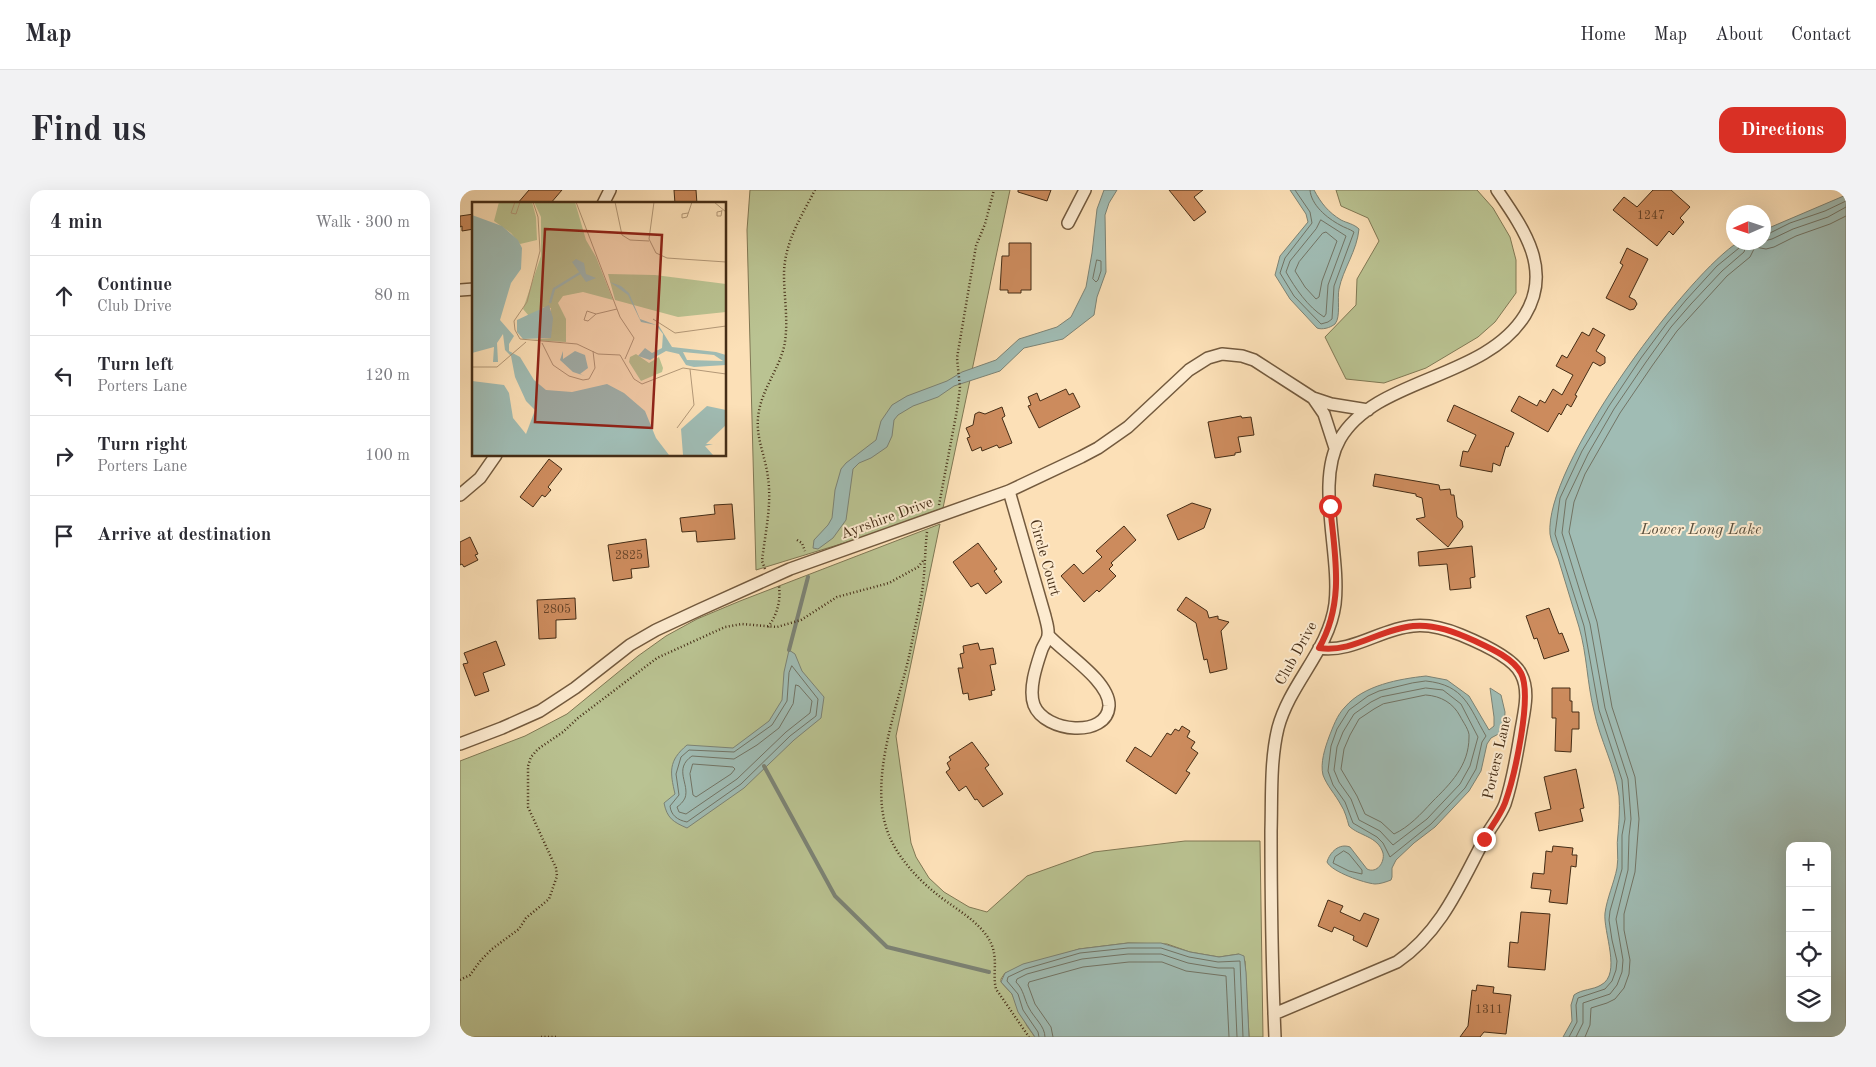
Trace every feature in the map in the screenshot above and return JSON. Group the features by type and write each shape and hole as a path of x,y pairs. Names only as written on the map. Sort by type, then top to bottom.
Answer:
{"street":[{"path":"604,202 610,190"},
{"path":"1068,223 1085,190"},
{"name":"Club Drive","path":"1275,1037 1271,856 1272,778 1276,740 1282,715 1291,694 1330,626 1336,594 1330,490 1331,465 1335,448 1348,427 1368,410 1398,393 1484,354 1511,333 1527,312 1534,298 1536,283 1534,256 1520,224 1497,190"},
{"name":"Ayrshire Drive","path":"460,744 540,711 575,688 630,646 656,630 808,562 1008,491 1064,466 1114,438 1142,416 1189,370 1208,358 1231,354 1254,360 1313,398 1331,404 1368,410"},
{"name":"Ayrshire Drive","path":"1313,398 1324,414 1335,448"},
{"path":"460,495 480,478 495,456"},
{"name":"Circle Court","path":"1008,491 1043,607 1048,635 1039,660 1033,688 1033,701 1038,713 1050,723 1059,726 1080,727 1103,720 1109,703 1106,691 1095,678 1048,635"},
{"name":"Porters Lane","path":"1274,1014 1397,962 1409,954 1435,927 1453,901 1484,839 1505,804 1524,714 1526,692 1524,681 1516,667 1494,651 1449,630 1415,626 1392,630 1351,646 1337,649 1319,648"}],"path":[{"path":"768,627 776,614 780,595 779,583 766,571 762,561 770,494 759,436 758,419 760,404 784,348 786,334 784,273 786,252 793,231 815,190"},
{"path":"994,190 985,224 976,246 957,358 960,388 943,488 938,509 928,528 923,586 882,769 882,796 891,841 914,873 932,891 970,919 990,940 996,968 994,980 996,989 1029,1037"},
{"path":"797,540 805,548 808,562"},
{"path":"460,980 470,975 492,949 519,929 526,918 549,899 553,890 557,876 556,868 528,807 528,766 531,757 623,682 657,658 725,626 742,624 768,627 788,625 801,620 837,597 889,584 918,567 924,559"},
{"path":"541,1037 556,1037"}],"green space":[{"path":"750,190 1010,190 943,508 857,539 756,570 747,230"},
{"path":"1336,190 1477,190 1493,208 1510,237 1516,260 1516,293 1495,322 1478,337 1426,368 1384,383 1346,379 1325,337 1356,305 1357,279 1379,241 1368,218 1341,206"},
{"path":"940,524 896,736 911,843 916,857 929,878 944,892 969,907 987,912 1027,876 1094,852 1185,841 1260,841 1263,1037 1249,1037 1245,961 1239,954 1219,957 1190,952 1167,944 1128,943 1079,949 1005,973 1001,982 1012,994 1027,1026 1035,1037 460,1037 460,761 525,736 567,714 638,656 666,636 697,619"}],"water":[{"path":"1104,190 1117,190 1109,203 1105,215 1106,272 1097,297 1094,315 1063,339 1024,348 1000,371 954,386 938,397 913,406 898,415 894,420 892,436 887,447 871,458 859,463 853,469 846,520 833,538 818,549 813,548 814,540 832,518 835,490 841,469 876,440 881,421 892,405 907,396 947,381 962,372 996,360 1019,339 1057,327 1071,317 1086,287 1097,209"},
{"path":"1290,190 1314,190 1332,214 1359,229 1356,245 1339,289 1337,321 1326,328 1317,328 1290,299 1275,275 1280,256 1308,222 1306,214"},
{"name":"Lower Long Lake","path":"1846,195 1846,1037 1563,1037 1572,1021 1571,1005 1574,995 1601,985 1607,980 1610,972 1611,962 1605,913 1618,860 1619,796 1594,711 1582,637 1550,534 1554,504 1569,466 1591,423 1650,336 1710,266 1728,250 1771,250 1771,227"},
{"path":"789,650 795,654 802,671 824,697 821,718 794,740 744,788 687,828 674,821 669,816 664,803 675,794 672,767 676,756 687,745 733,748 769,721 782,700 784,672"},
{"path":"1426,676 1447,680 1469,696 1489,730 1494,726 1490,688 1501,695 1505,712 1504,731 1491,738 1487,744 1481,771 1469,791 1435,827 1396,860 1392,868 1391,880 1375,884 1364,882 1335,870 1327,862 1330,855 1336,849 1346,846 1350,847 1367,869 1374,870 1377,869 1383,860 1383,853 1377,843 1349,826 1342,807 1323,775 1323,756 1327,741 1342,710 1362,693 1394,681"},
{"path":"1128,943 1161,943 1190,952 1219,957 1239,954 1244,956 1249,1037 1035,1037 1018,1012 1012,994 1001,982 1005,973 1023,964 1079,949"}],"building":[{"path":"529,190 562,190 552,202 519,202"},
{"path":"674,190 696,190 697,202 675,202"},
{"path":"1018,190 1051,190 1047,201 1018,192"},
{"path":"1169,190 1203,190 1194,197 1206,212 1194,221"},
{"path":"1653,190 1671,190 1690,207 1680,218 1684,222 1673,235 1669,231 1657,246 1613,210 1624,197 1637,207"},
{"path":"472,214 472,229 462,231 460,216"},
{"path":"1009,243 1031,243 1031,290 1021,290 1021,293 1008,293 1008,290 1000,290 1002,256 1009,256"},
{"path":"1627,248 1648,259 1629,297 1635,300 1637,304 1634,309 1630,310 1606,298 1623,265 1620,263"},
{"path":"1593,328 1605,335 1596,351 1605,357 1605,363 1600,366 1593,362 1575,395 1577,396 1571,407 1567,404 1561,415 1559,413 1548,432 1511,411 1519,396 1537,406 1540,400 1545,403 1553,389 1562,395 1573,375 1556,366 1562,355 1567,358 1582,332 1589,336"},
{"path":"1066,389 1069,395 1073,393 1080,407 1039,428 1028,406 1031,405 1028,397 1037,393 1040,401"},
{"path":"1454,405 1514,433 1508,447 1506,446 1500,466 1493,463 1492,472 1460,466 1463,451 1468,452 1476,435 1447,421"},
{"path":"1002,407 1005,416 1002,418 1012,443 999,448 997,445 982,451 981,447 972,451 967,438 970,437 966,428 973,425 975,414 979,412 985,414"},
{"path":"1241,416 1242,418 1251,417 1254,435 1238,437 1241,452 1235,453 1235,455 1215,458 1208,422"},
{"path":"549,459 562,469 548,487 551,490 545,497 542,495 533,507 520,497"},
{"path":"1375,474 1439,485 1440,490 1450,489 1451,495 1454,495 1457,517 1462,521 1463,527 1448,547 1416,519 1425,517 1422,498 1416,496 1416,494 1373,486"},
{"path":"1192,503 1211,509 1204,528 1178,540 1167,515"},
{"path":"732,504 735,539 697,542 696,531 682,532 680,518 715,514 714,505"},
{"path":"1124,526 1136,540 1111,563 1113,565 1109,569 1116,576 1099,592 1097,590 1084,602 1061,576 1074,564 1083,574 1102,557 1096,551"},
{"path":"470,537 478,554 475,555 478,560 464,567 462,564 460,565 460,542"},
{"path":"646,539 649,567 631,569 632,578 613,581 608,545"},
{"path":"978,543 997,569 994,571 1002,582 986,594 978,583 971,587 953,562"},
{"path":"1472,546 1475,577 1470,578 1471,588 1450,590 1447,564 1419,566 1418,552"},
{"path":"1186,597 1207,611 1209,618 1218,616 1218,619 1229,622 1221,631 1227,669 1210,673 1207,659 1204,660 1196,623 1177,610"},
{"path":"575,598 576,619 556,620 556,638 539,639 537,600"},
{"path":"1549,608 1559,634 1562,633 1569,651 1544,659 1537,638 1534,639 1526,616"},
{"path":"496,641 505,665 483,673 489,691 475,696 463,664 468,663 464,653"},
{"path":"978,643 980,650 993,648 996,664 990,665 995,690 991,691 992,695 969,700 968,693 963,694 958,668 963,668 960,654 964,653 963,646"},
{"path":"1552,688 1570,688 1572,712 1579,712 1579,729 1572,729 1571,752 1555,751 1556,718 1552,718"},
{"path":"1182,726 1190,731 1187,737 1195,742 1191,748 1198,753 1186,771 1190,773 1176,794 1126,761 1135,747 1151,757 1167,733 1171,735 1175,729 1179,731"},
{"path":"972,742 989,765 985,768 1003,794 983,807 977,799 975,800 966,786 959,791 946,772 950,769 947,763 951,760 949,757"},
{"path":"1576,769 1584,808 1580,809 1583,821 1539,831 1535,813 1551,809 1544,777"},
{"path":"1553,846 1573,848 1572,855 1577,855 1576,867 1571,866 1567,904 1549,902 1551,890 1531,888 1533,873 1544,874 1546,851 1552,852"},
{"path":"1328,900 1343,906 1340,912 1360,921 1364,913 1379,919 1367,947 1353,940 1354,936 1334,927 1332,932 1318,926"},
{"path":"1521,912 1550,914 1545,970 1508,967 1510,942 1518,943"},
{"path":"1477,985 1494,987 1493,993 1511,995 1506,1034 1484,1032 1480,1037 1460,1037 1468,1026 1472,990 1476,991"}],"waterway":[{"path":"789,650 808,577"},
{"path":"764,766 835,896 887,947 989,972"}],"route":[{"path":"1330,506 1336,570 1335,607 1330,626 1319,648 1337,649 1351,646 1403,627 1427,626 1449,630 1478,643 1511,662 1520,672 1526,692 1517,753 1505,804 1484,839"}]}
